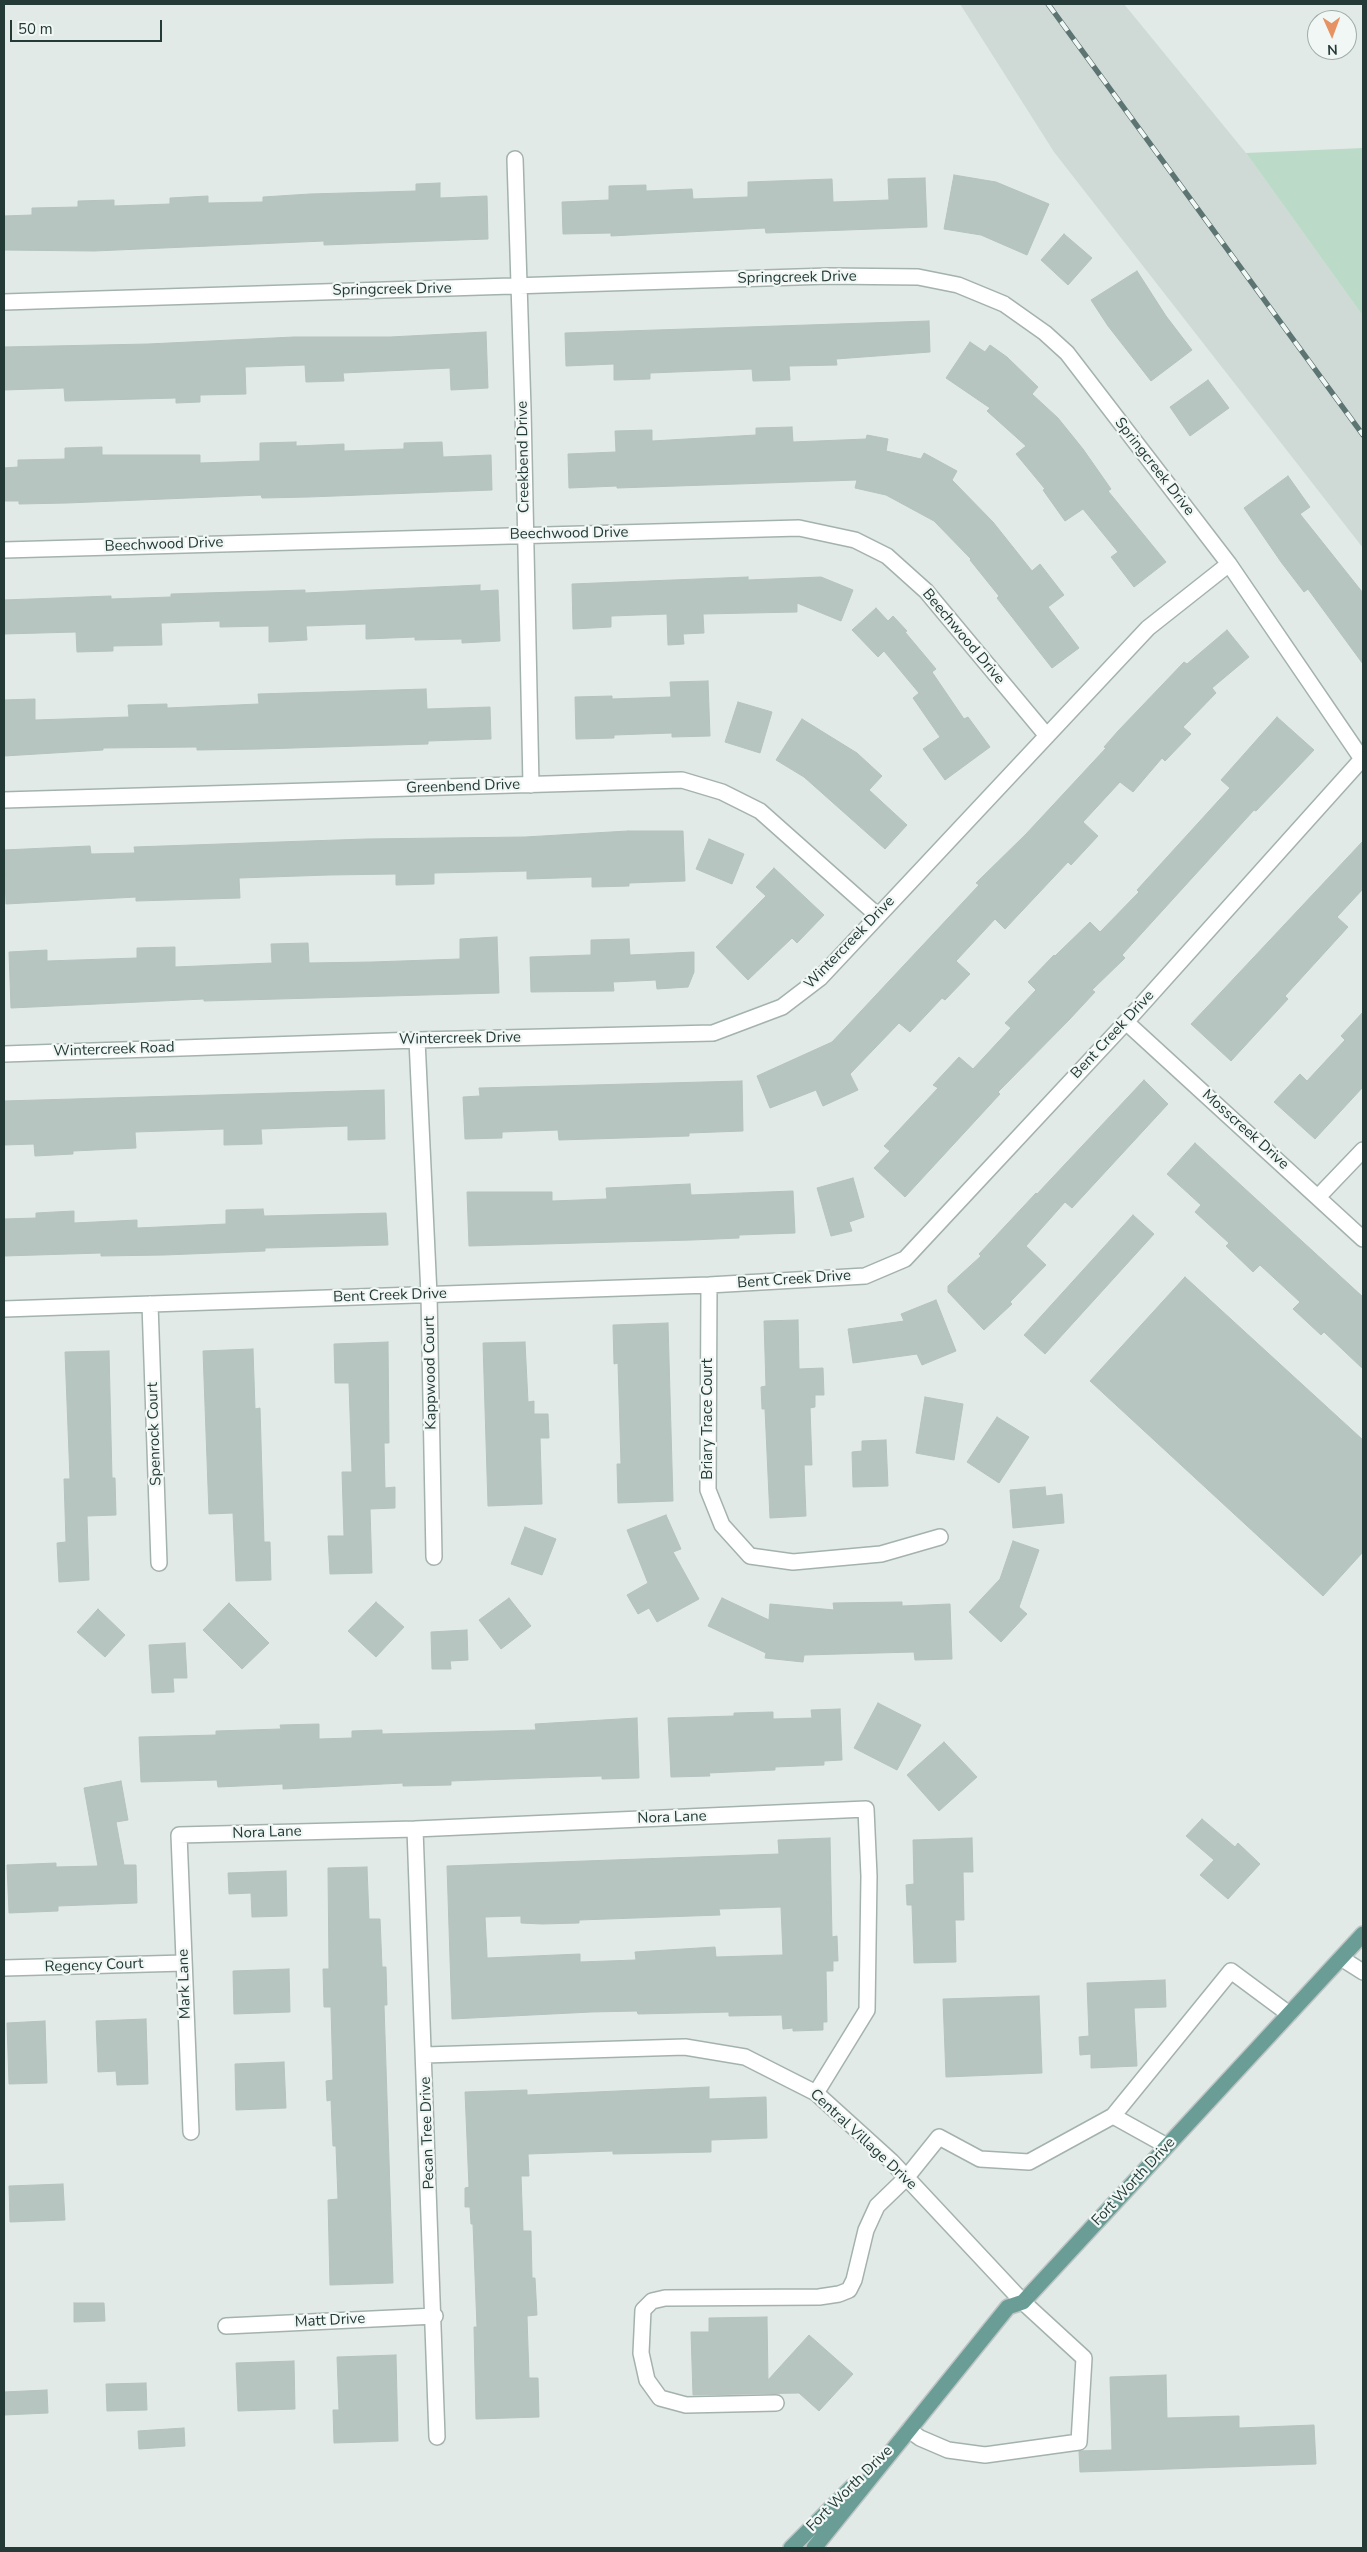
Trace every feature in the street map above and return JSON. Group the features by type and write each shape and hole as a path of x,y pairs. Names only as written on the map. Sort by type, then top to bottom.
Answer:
{"main road":[{"name":"Fort Worth Drive","path":"814,2548 1008,2307 1023,2302 1363,1934"},
{"name":"Fort Worth Drive","path":"791,2548 909,2430"}],"street":[{"name":"Creekbend Drive","path":"515,159 531,785"},
{"name":"Springcreek Drive","path":"4,302 345,290 393,292 829,276 918,277 958,285 1004,304 1067,353 1229,564 1362,759"},
{"name":"Beechwood Drive","path":"4,550 525,534 799,528 856,540 887,556 926,591 1047,736"},
{"name":"Wintercreek Drive","path":"224,1046 713,1033 782,1007 820,978 1148,628 1229,564"},
{"name":"Bent Creek Drive","path":"4,1309 709,1286 865,1276 905,1259 1126,1022 1362,759"},
{"name":"Greenbend Drive","path":"4,800 682,780 722,792 760,811 877,915"},
{"name":"Mosscreek Drive","path":"1126,1022 1363,1238"},
{"name":"Kappwood Court","path":"417,1040 429,1295 434,1557"},
{"name":"Wintercreek Road","path":"4,1054 224,1046"},
{"path":"1318,1197 1363,1150"},
{"name":"Briary Trace Court","path":"709,1286 708,1490 722,1525 750,1556 793,1562 861,1556 881,1554 940,1537"},
{"name":"Spenrock Court","path":"150,1304 159,1563"},
{"name":"Nora Lane","path":"180,1835 415,1829 866,1809 868,1876 867,2010 816,2093"},
{"name":"Pecan Tree Drive","path":"415,1829 435,2316 438,2437"},
{"name":"Mark Lane","path":"180,1835 191,2132"},
{"path":"1341,1958 1363,1972"},
{"name":"Regency Court","path":"4,1968 184,1963"},
{"path":"776,2403 686,2405 660,2398 647,2380 641,2353 640,2332 643,2310 652,2301 665,2298 819,2297 839,2294 849,2290 854,2280 866,2230 877,2206 906,2178 939,2137 980,2159 1029,2162 1113,2116 1231,1971 1289,2014"},
{"name":"Central Village Drive","path":"425,2056 685,2047 745,2058 816,2093 906,2178 1023,2302 1084,2358 1079,2442 985,2454 948,2450 909,2430"},
{"path":"1113,2116 1167,2146"},
{"name":"Matt Drive","path":"226,2326 435,2316"}],"shaded area":[{"path":"960,4 1124,4 1246,153 1363,316 1363,548 1054,152"}],"green space":[{"path":"1363,148 1363,316 1246,153"}],"building":[{"path":"954,175 996,182 1049,204 1027,255 981,235 944,229"},
{"path":"925,178 927,227 766,233 765,228 611,236 611,233 563,234 562,202 609,200 609,186 646,185 646,191 692,189 693,199 748,197 748,182 832,179 833,202 889,200 888,179"},
{"path":"440,183 440,198 487,196 488,239 324,245 324,241 94,251 4,250 4,216 32,215 32,208 78,207 78,201 114,200 114,206 170,204 170,198 208,196 208,203 263,202 263,197 416,191 416,184"},
{"path":"1064,234 1092,258 1068,285 1041,260"},
{"path":"1137,271 1166,316 1192,350 1151,381 1108,326 1091,300"},
{"path":"929,321 930,352 836,359 837,365 789,366 790,380 753,381 752,369 650,373 650,379 614,380 614,364 566,366 565,333"},
{"path":"486,332 488,388 451,390 450,368 343,373 344,381 306,382 305,365 245,367 246,394 200,395 200,402 176,403 176,398 65,401 64,388 4,390 4,347 148,344 294,337 390,337"},
{"path":"970,342 985,352 990,345 1007,357 1038,387 1032,394 1058,418 1083,449 1111,489 1108,491 1166,562 1134,587 1111,557 1118,552 1083,509 1065,521 1043,490 1045,489 1016,454 1026,446 987,411 990,408 946,378"},
{"path":"1208,380 1229,408 1190,436 1170,407"},
{"path":"792,427 793,442 866,439 867,435 888,439 886,451 921,459 924,453 957,471 952,480 993,522 1032,571 1040,564 1064,595 1048,607 1079,648 1052,668 997,598 999,596 971,559 934,521 886,495 855,488 857,480 569,488 568,454 616,452 615,431 652,430 652,441 756,435 756,428"},
{"path":"296,442 296,446 344,444 344,451 404,449 404,443 442,442 443,457 491,455 492,490 309,497 262,498 261,495 67,503 19,504 19,501 4,501 4,468 18,467 18,460 65,459 65,448 102,447 102,455 200,455 200,463 260,461 260,443"},
{"path":"1288,476 1310,507 1300,514 1363,593 1363,664 1308,589 1304,592 1281,562 1244,508"},
{"path":"748,577 748,580 821,577 853,590 841,621 797,603 797,612 703,614 704,633 683,634 684,644 668,645 667,614 611,616 611,627 573,629 572,584"},
{"path":"480,585 480,591 498,590 500,641 462,643 462,639 415,640 415,637 366,639 366,624 306,626 307,640 269,642 269,626 220,627 220,621 161,623 162,645 113,646 113,651 77,652 76,632 4,634 4,600 111,596 111,599 171,597 171,594 305,590 305,593"},
{"path":"876,608 888,621 893,616 907,631 905,632 936,669 932,672 964,719 968,717 990,747 945,780 923,749 940,737 913,698 919,693 884,651 878,657 852,630"},
{"path":"1227,630 1249,657 1212,688 1216,693 1183,727 1191,734 1165,761 1162,758 1133,792 1120,782 1083,822 1098,836 1071,865 1068,862 1005,929 995,919 956,961 970,974 945,1000 942,998 910,1032 899,1023 850,1074 858,1090 823,1106 816,1090 770,1108 757,1076 832,1042 979,885 976,883 1026,834 1106,748 1104,747 1118,731 1184,662 1187,664"},
{"path":"708,681 710,736 672,737 672,733 614,735 614,738 576,739 575,697 612,696 612,699 671,697 670,682"},
{"path":"426,689 427,709 490,707 491,739 428,741 428,744 260,749 197,750 197,747 103,748 103,750 4,756 4,700 35,699 35,720 129,717 128,705 167,704 167,708 259,704 258,694"},
{"path":"738,702 772,712 760,753 725,742"},
{"path":"1277,717 1314,750 1256,811 1254,810 1122,955 1125,958 1092,990 1095,992 998,1092 1000,1094 905,1197 874,1168 890,1151 884,1146 938,1088 933,1085 959,1057 973,1069 1011,1028 1005,1023 1036,990 1028,982 1054,955 1090,922 1100,932 1139,892 1137,890 1230,788 1221,780"},
{"path":"802,719 857,753 882,776 869,790 907,825 885,849 804,777 776,760"},
{"path":"628,831 683,831 685,881 629,883 629,886 592,887 592,877 527,879 527,871 434,873 434,884 396,885 396,874 239,878 240,898 136,901 136,897 6,904 4,850 90,846 91,854 135,853 134,847 366,839 525,837"},
{"path":"709,839 744,854 732,884 696,869"},
{"path":"1363,841 1363,889 1337,917 1348,927 1285,996 1288,999 1231,1061 1191,1024"},
{"path":"774,868 824,915 797,943 792,938 748,980 716,947 766,896 756,887"},
{"path":"497,937 499,993 204,1001 204,999 11,1008 9,952 47,950 47,961 137,958 137,948 175,947 175,967 272,963 271,944 308,943 309,963 372,962 460,959 460,939"},
{"path":"629,939 630,955 694,952 694,972 688,987 657,989 656,980 613,982 614,991 531,992 530,957 591,955 591,940"},
{"path":"1363,1012 1363,1087 1315,1139 1274,1102 1300,1074 1307,1081 1345,1040 1341,1036"},
{"path":"1144,1080 1168,1104 1072,1208 1065,1202 1026,1246 1046,1265 1010,1302 1012,1304 984,1330 948,1292 948,1286 981,1256 979,1254"},
{"path":"742,1081 743,1131 689,1133 689,1136 559,1140 558,1130 502,1132 502,1138 465,1139 463,1097 480,1096 479,1088"},
{"path":"384,1090 385,1139 348,1140 348,1126 261,1129 262,1144 224,1145 224,1129 135,1132 136,1148 73,1151 73,1154 35,1156 34,1144 4,1145 4,1101"},
{"path":"1195,1143 1363,1297 1363,1369 1324,1332 1321,1335 1293,1309 1300,1302 1260,1265 1253,1272 1226,1246 1229,1243 1195,1212 1201,1205 1167,1174"},
{"path":"853,1178 864,1217 849,1222 852,1231 831,1236 817,1188"},
{"path":"690,1184 691,1195 793,1191 795,1233 739,1235 739,1238 692,1240 469,1246 467,1192 552,1192 552,1201 607,1199 606,1188"},
{"path":"263,1209 264,1216 386,1213 388,1245 265,1248 265,1251 164,1255 101,1256 101,1253 4,1256 4,1219 36,1218 36,1213 74,1211 74,1223 137,1220 137,1228 226,1224 226,1210"},
{"path":"1133,1215 1154,1234 1045,1354 1024,1335"},
{"path":"1185,1277 1363,1440 1363,1552 1323,1596 1090,1381"},
{"path":"936,1300 956,1351 922,1365 917,1354 853,1363 848,1329 904,1321 901,1314"},
{"path":"798,1320 799,1369 823,1368 824,1395 815,1395 815,1407 810,1408 812,1465 804,1465 806,1516 770,1518 765,1409 762,1409 761,1387 766,1386 764,1321"},
{"path":"668,1323 673,1501 618,1503 617,1464 621,1464 618,1363 614,1364 613,1325"},
{"path":"388,1342 389,1443 384,1443 385,1488 395,1487 395,1508 370,1509 372,1573 330,1574 328,1536 344,1536 342,1472 352,1472 349,1383 335,1383 334,1344"},
{"path":"525,1342 528,1402 534,1401 534,1414 548,1414 549,1438 540,1438 542,1504 488,1506 483,1343"},
{"path":"253,1349 255,1409 260,1408 264,1542 270,1542 271,1580 236,1581 233,1513 209,1514 203,1351"},
{"path":"109,1351 112,1478 115,1478 116,1515 87,1516 89,1580 59,1582 57,1543 66,1542 64,1479 70,1479 65,1352"},
{"path":"925,1397 963,1404 954,1460 916,1453"},
{"path":"997,1417 1029,1437 999,1483 967,1462"},
{"path":"886,1440 888,1486 853,1487 852,1452 862,1451 862,1441"},
{"path":"1045,1487 1046,1496 1062,1494 1064,1523 1013,1528 1010,1490"},
{"path":"666,1515 681,1549 673,1552 699,1599 657,1622 649,1608 638,1614 627,1595 648,1583 627,1530"},
{"path":"525,1527 556,1539 542,1575 511,1564"},
{"path":"1013,1541 1039,1550 1019,1607 1027,1614 1001,1642 969,1612 1000,1579"},
{"path":"509,1598 531,1626 501,1649 479,1620"},
{"path":"722,1598 769,1620 770,1604 834,1610 833,1603 902,1602 902,1606 950,1604 952,1659 915,1660 914,1652 804,1655 803,1662 765,1658 766,1653 708,1626"},
{"path":"376,1602 404,1627 376,1657 348,1631"},
{"path":"229,1603 269,1643 242,1669 203,1630"},
{"path":"98,1609 125,1635 105,1657 77,1632"},
{"path":"467,1630 468,1660 450,1661 451,1669 432,1669 431,1632"},
{"path":"185,1643 187,1678 173,1678 174,1692 152,1693 149,1645"},
{"path":"878,1703 921,1725 897,1770 854,1748"},
{"path":"840,1709 842,1760 824,1761 824,1765 775,1767 775,1770 709,1773 710,1776 671,1777 668,1718 734,1716 734,1713 773,1712 773,1719 812,1718 811,1710"},
{"path":"637,1718 639,1778 602,1779 602,1776 537,1778 451,1781 451,1785 403,1786 403,1783 283,1789 283,1784 218,1787 217,1780 141,1782 139,1737 216,1735 216,1731 281,1729 280,1725 319,1724 319,1739 352,1738 352,1731 382,1730 382,1734 536,1730 535,1724"},
{"path":"944,1742 977,1777 939,1811 907,1775"},
{"path":"121,1781 128,1820 116,1822 124,1865 136,1865 137,1903 58,1906 58,1911 9,1913 7,1865 56,1863 56,1867 98,1866 84,1788"},
{"path":"1202,1819 1235,1847 1238,1843 1260,1864 1228,1899 1200,1875 1214,1860 1186,1836"},
{"path":"830,1838 832,1937 837,1936 838,1961 833,1961 833,1971 826,1971 827,2022 823,2022 823,2030 793,2031 793,2028 783,2029 782,2015 729,2016 729,2012 638,2014 637,2011 591,2012 452,2019 447,1866 779,1854 778,1840","holes":["781,1907 783,1955 716,1957 715,1947 635,1952 636,1960 580,1962 580,1954 487,1958 485,1917 521,1916 521,1923 579,1923 579,1920 720,1915 719,1909"]},
{"path":"972,1838 973,1872 963,1872 964,1920 955,1920 956,1962 914,1963 912,1905 907,1905 906,1885 914,1884 913,1840"},
{"path":"367,1867 369,1919 380,1919 382,1967 386,1967 387,2005 384,2005 393,2283 330,2285 328,2200 338,2199 336,2146 333,2146 331,2100 327,2101 326,2081 333,2080 331,2007 324,2007 323,1969 329,1969 328,1868"},
{"path":"286,1871 287,1916 252,1917 251,1893 229,1894 228,1873"},
{"path":"289,1969 290,2012 234,2014 233,1971"},
{"path":"1165,1980 1166,2007 1134,2008 1137,2066 1091,2068 1091,2054 1080,2055 1079,2037 1089,2036 1087,1983"},
{"path":"1039,1996 1042,2073 946,2077 943,1999"},
{"path":"146,2019 148,2084 117,2085 116,2071 98,2072 96,2021"},
{"path":"45,2021 47,2083 9,2084 7,2023"},
{"path":"284,2062 286,2108 236,2110 235,2064"},
{"path":"709,2087 709,2099 766,2097 767,2138 711,2140 711,2152 613,2154 613,2151 528,2154 529,2176 521,2176 523,2231 531,2231 532,2278 535,2278 537,2315 527,2316 529,2378 538,2378 539,2417 476,2419 474,2327 477,2327 473,2224 471,2224 470,2207 465,2207 465,2188 469,2187 465,2092 527,2090 527,2095"},
{"path":"63,2184 65,2220 10,2222 9,2186"},
{"path":"74,2303 104,2303 105,2321 74,2322"},
{"path":"767,2317 768,2380 809,2335 853,2374 819,2411 799,2393 693,2395 691,2332 709,2332 709,2318"},
{"path":"396,2355 398,2441 334,2443 333,2410 339,2410 337,2357"},
{"path":"294,2361 295,2409 238,2411 236,2363"},
{"path":"1166,2375 1167,2418 1239,2416 1239,2428 1314,2425 1316,2464 1080,2472 1079,2451 1112,2450 1110,2377"},
{"path":"146,2383 147,2410 107,2411 106,2384"},
{"path":"47,2390 48,2413 4,2415 4,2392"},
{"path":"184,2428 185,2446 139,2449 138,2431"}],"railway":[{"path":"1048,4 1363,435"}]}
